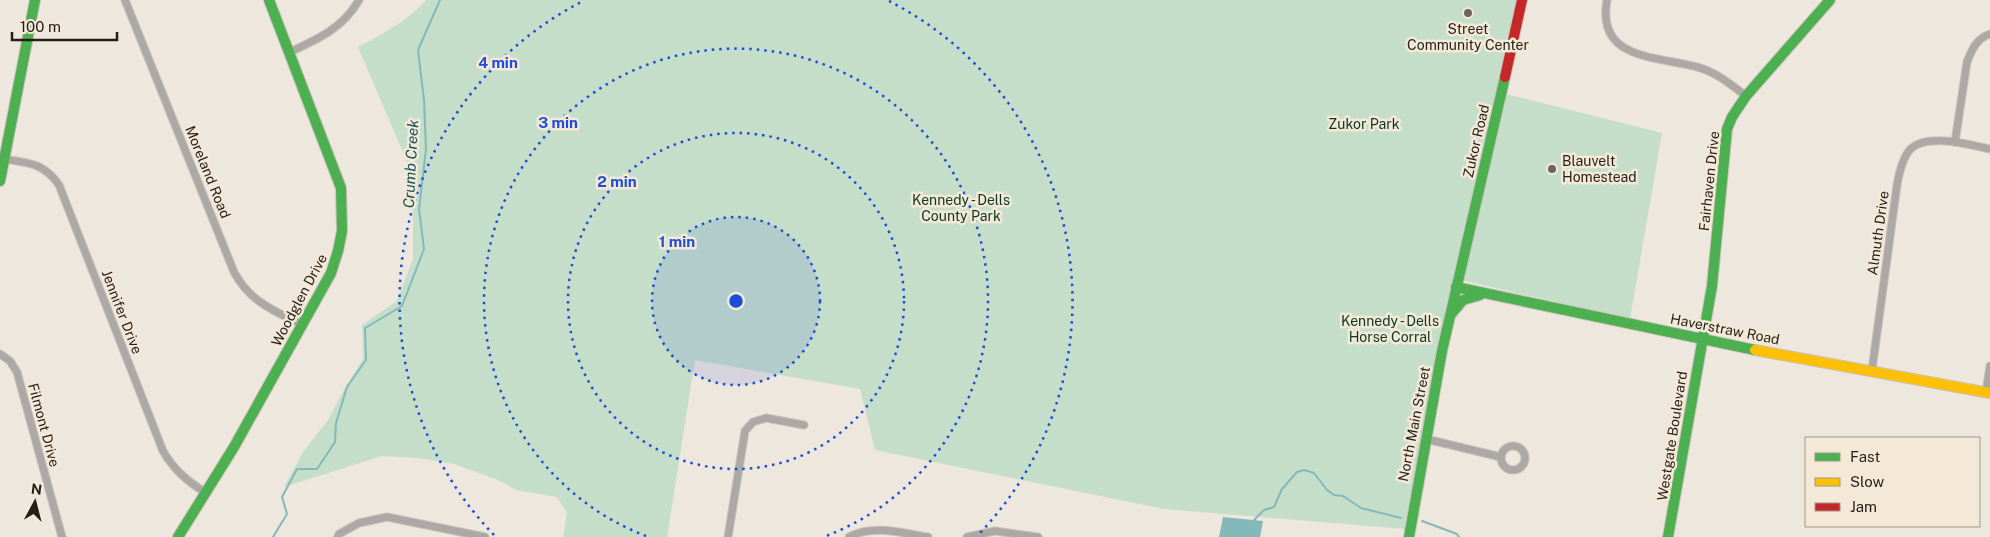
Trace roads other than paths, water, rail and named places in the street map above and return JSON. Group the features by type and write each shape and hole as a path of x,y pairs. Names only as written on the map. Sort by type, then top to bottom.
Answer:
{"street":[{"path":"0,181 35,0"},
{"name":"Moreland Road","path":"125,0 234,272 242,287 255,298 302,325"},
{"name":"Woodglen Drive","path":"178,537 234,447 331,273 339,252 343,231 344,211 341,188 269,0"},
{"path":"290,52 319,39 338,27 352,12 359,0"},
{"name":"Zukor Road","path":"1456,287 1522,0"},
{"path":"1607,0 1606,23 1610,36 1620,46 1633,54 1697,67 1712,72 1746,96"},
{"name":"Fairhaven Drive","path":"1702,340 1712,286 1727,130 1732,117 1746,96 1830,0"},
{"path":"1955,142 1967,62 1972,50 1982,37 1990,34"},
{"name":"Almuth Drive","path":"1872,370 1900,169 1909,150 1919,143 1930,141 1955,142 1990,149"},
{"name":"Jennifer Drive","path":"4,159 41,166 52,174 59,185 163,451 172,467 178,473 206,493"},
{"name":"Haverstraw Road","path":"1456,287 1702,340 1988,392"},
{"name":"North Main Street","path":"1409,537 1448,321 1456,287"},
{"path":"1448,321 1457,306 1465,299 1476,295 1491,296"},
{"name":"Westgate Boulevard","path":"1668,537 1702,340"},
{"name":"Filmont Drive","path":"0,354 10,361 17,372 62,537"},
{"path":"1988,392 1990,366"},
{"path":"728,537 745,431 753,422 766,418 804,425"},
{"path":"1426,439 1501,456"},
{"path":"338,537 339,534 360,523 387,517 485,537"},
{"path":"849,537 861,531 878,530 928,537"},
{"path":"967,537 995,531 1038,537"}],"water":[{"path":"1223,517 1263,521 1260,537 1219,537"}],"waterway":[{"name":"Crumb Creek","path":"273,537 287,514 282,497 297,469 317,469 335,442 336,423 347,387 366,360 365,328 402,306 424,249 419,209 426,149 424,100 418,50 440,0"},
{"path":"1254,520 1264,510 1274,507 1282,489 1297,472 1304,470 1314,473 1327,490 1334,495 1343,496 1361,508 1401,518"},
{"path":"1422,521 1457,534 1459,537"}],"place":[{"name":"Street Community Center","path":"1468,13"},
{"name":"Blauvelt Homestead","path":"1552,169"}],"park label":[{"name":"Zukor Park","path":"1364,124"},
{"name":"Kennedy - Dells County Park","path":"961,208"},
{"name":"Kennedy - Dells Horse Corral","path":"1390,330"}]}
